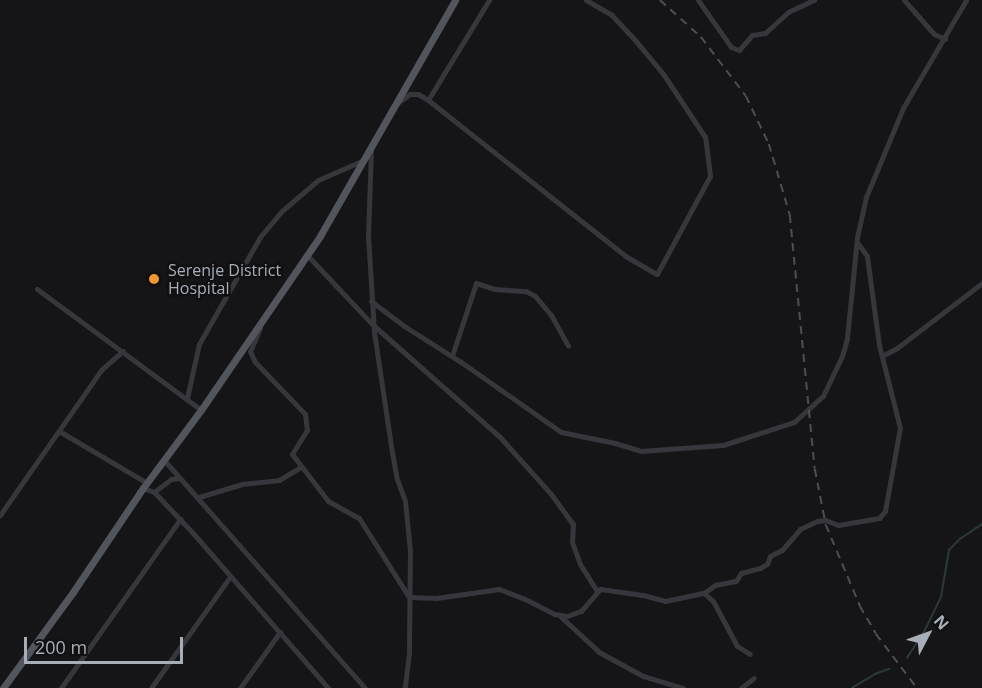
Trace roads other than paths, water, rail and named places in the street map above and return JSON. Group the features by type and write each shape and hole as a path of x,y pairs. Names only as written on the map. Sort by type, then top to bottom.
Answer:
{"main road":[{"path":"3,688 145,485 201,410 307,255 366,159 455,0"}],"street":[{"path":"428,100 489,0"},
{"path":"395,105 410,94 418,94 428,100 627,257 657,274 710,176 705,137 664,75 636,40 612,15 586,0"},
{"path":"698,0 731,47 739,50 752,35 765,33 788,12 814,0"},
{"path":"904,0 934,34 945,39"},
{"path":"371,301 404,326 452,356 561,432 615,442 640,451 723,445 794,422 816,405 830,385 847,338 856,242 866,197 903,108 966,0"},
{"path":"371,150 368,236 373,325 392,452 397,479 405,501 410,551 409,653 405,688"},
{"path":"187,398 199,344 260,237 283,210 318,180 366,159"},
{"path":"560,616 580,611 597,591 610,589 643,594 665,601 704,593 715,585 736,581 741,573 760,568 766,564 770,556 782,550 800,530 817,521 825,520 838,525 879,518 885,511 900,428 882,356 867,256 856,242"},
{"path":"307,255 373,325 500,437 551,494 573,524 572,542 580,564 597,591"},
{"path":"452,356 476,283 494,289 526,291 535,296 551,315 568,346"},
{"path":"882,356 897,348 982,283"},
{"path":"37,289 201,410"},
{"path":"266,314 250,351 255,362 305,414 308,430 292,454 328,501 359,518 409,597"},
{"path":"0,515 101,370 123,351"},
{"path":"59,431 154,492 328,688"},
{"path":"164,460 365,688"},
{"path":"199,497 242,484 279,480 301,467"},
{"path":"154,492 171,479 180,478"},
{"path":"61,688 180,519"},
{"path":"151,688 230,577"},
{"path":"409,597 436,598 499,589 560,616 599,652 643,675 683,688"},
{"path":"704,593 712,601 737,646 750,654"},
{"path":"240,688 280,632"},
{"path":"741,688 754,678"}],"waterway":[{"path":"907,658 925,630 941,597 949,550 960,539 982,524"},
{"path":"852,688 875,674 889,669"}],"railway":[{"path":"660,0 701,37 746,96 769,144 790,215 815,469 826,525 860,606 876,634 917,688"}],"place":[{"name":"Serenje District Hospital","path":"154,279"}]}
